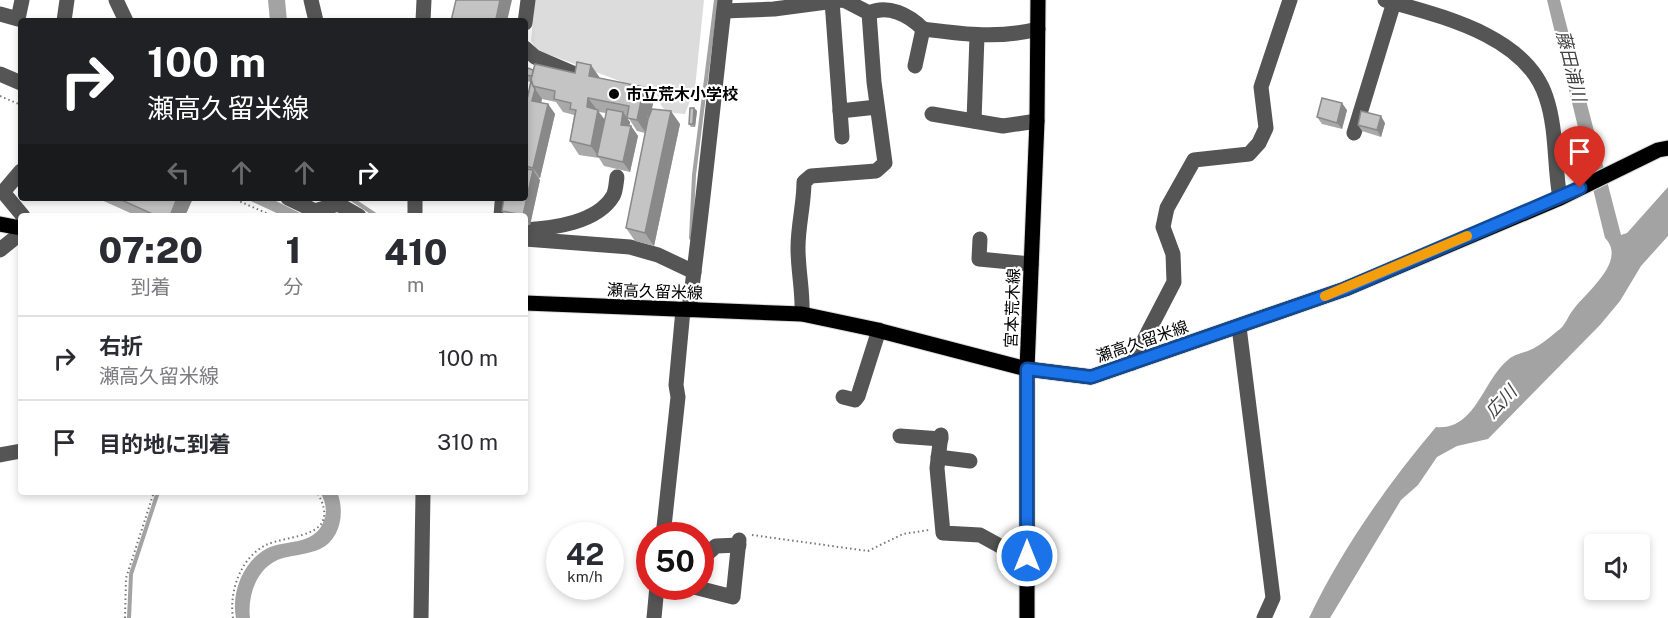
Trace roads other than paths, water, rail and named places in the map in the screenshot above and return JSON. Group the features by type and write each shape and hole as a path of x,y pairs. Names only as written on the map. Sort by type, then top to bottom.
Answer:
{"main road":[{"name":"宮本荒木線","path":"1027,618 1027,369 1037,121 1038,0"},
{"name":"瀬高久留米線","path":"528,303 802,314 879,330 1027,369 1091,377 1345,289 1560,198 1665,146"},
{"path":"0,224 18,227"}],"street":[{"path":"18,18 22,0"},
{"path":"64,18 67,0"},
{"path":"116,0 125,18"},
{"path":"311,0 315,18"},
{"path":"423,18 424,0"},
{"path":"526,18 528,0"},
{"path":"1132,363 1174,282 1173,254 1164,227 1167,208 1194,160 1249,154 1259,144 1266,128 1261,87 1290,0"},
{"path":"665,522 678,397 676,385 686,310 694,272 724,5 774,9 835,1 869,13 877,9 896,10 923,29 977,36 1012,35 1038,29"},
{"path":"835,1 842,137"},
{"path":"1354,133 1390,1 1489,37 1526,64 1546,95 1554,136 1560,198"},
{"path":"802,314 804,294 798,248 799,226 803,213 804,182 811,176 876,171 885,163 877,106 869,13"},
{"path":"0,14 18,19"},
{"path":"915,66 923,29"},
{"path":"974,121 977,36"},
{"path":"528,51 535,57 584,78"},
{"path":"0,74 18,82"},
{"path":"840,111 877,106"},
{"path":"932,114 1003,126 1037,121"},
{"path":"18,174 3,192 20,213"},
{"path":"528,230 581,219 602,209 614,195 617,177"},
{"path":"294,201 315,211 327,213 338,204 354,213"},
{"path":"0,250 18,235"},
{"path":"528,239 564,240 630,247 658,255 694,272"},
{"path":"980,239 979,259 1031,264"},
{"path":"1239,327 1273,598 1264,618"},
{"path":"843,397 855,400 858,396 879,330"},
{"path":"900,436 941,437 936,468 942,533 980,535 1011,552 1027,556"},
{"path":"0,455 18,452"},
{"path":"938,457 970,461"},
{"path":"422,618 423,495"},
{"path":"714,548 739,543 733,597 714,592"},
{"path":"654,618 656,600"}],"water":[{"path":"268,0 285,0 287,18 270,18"},
{"path":"1547,0 1560,0 1621,235 1627,233 1668,187 1668,236 1641,266 1620,301 1600,325 1488,439 1457,446 1437,457 1418,485 1401,500 1330,618 1309,618 1366,518 1436,427 1450,426 1461,421 1470,413 1492,379 1509,359 1538,346 1560,329 1608,266 1611,247 1605,238"},
{"path":"250,201 276,201 300,213 276,213"},
{"path":"321,495 338,495 341,516 333,539 320,549 283,558 267,567 256,582 250,599 250,618 236,618 237,589 240,579 251,562 266,549 306,539 313,535 325,519 325,503"}],"waterway":[{"path":"691,238 694,175 716,0"},
{"path":"354,201 372,213"},
{"path":"129,618 131,574 157,495"}],"place":[{"name":"市立荒木小学校","path":"614,94"}],"water label":[{"name":"藤田浦川","path":"1571,66"},
{"name":"広川","path":"1501,402"}]}
